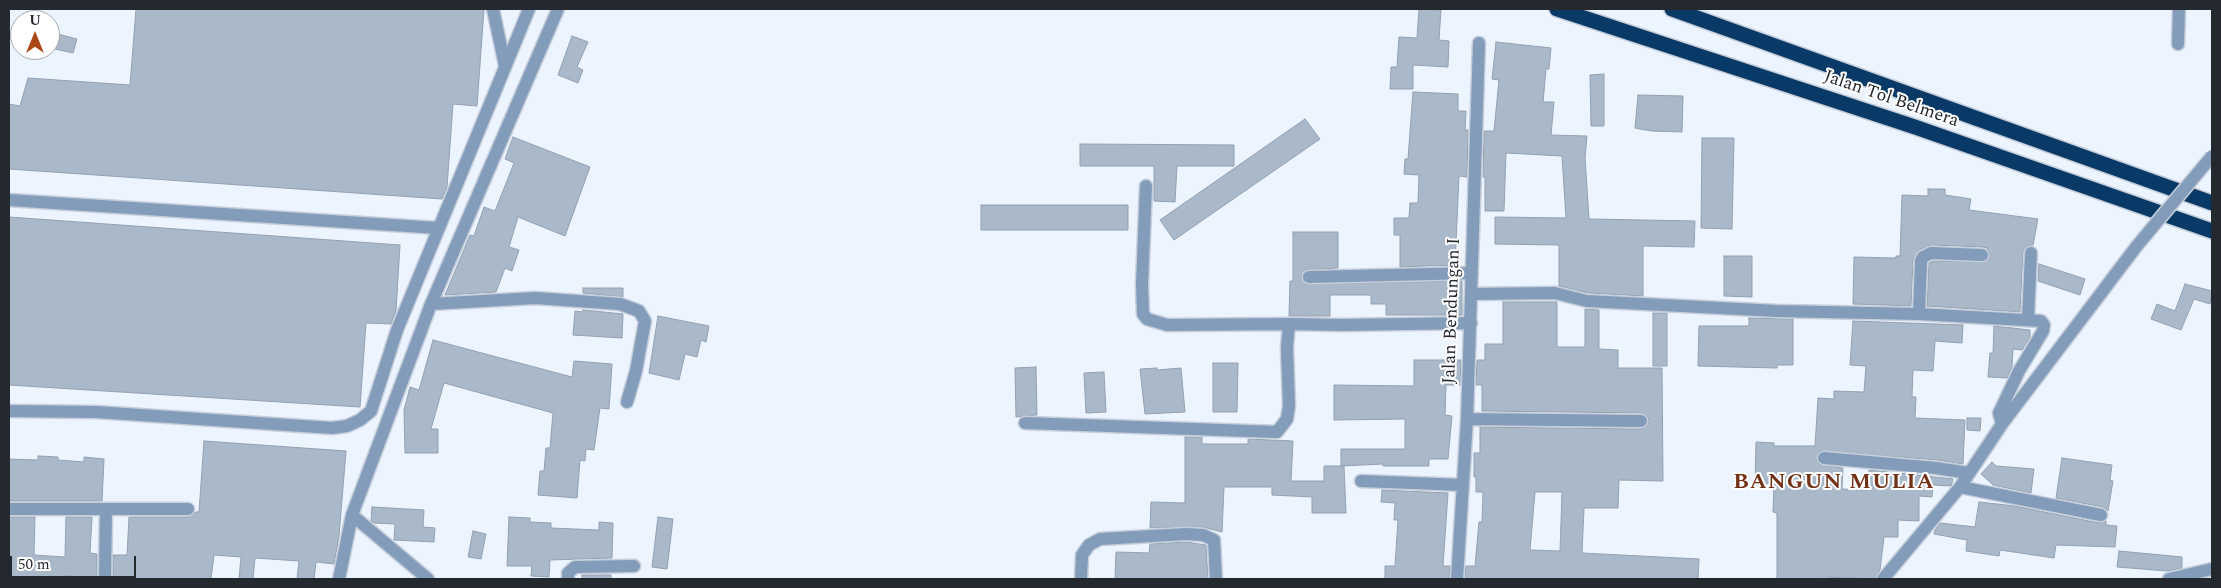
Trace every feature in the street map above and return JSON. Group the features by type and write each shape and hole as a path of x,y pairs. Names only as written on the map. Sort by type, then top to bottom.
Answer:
{"highway":[{"name":"Jalan Tol Belmera","path":"1557,9 1915,127 2212,231"},
{"name":"Jalan Tol Belmera","path":"1672,9 2212,203"}],"street":[{"path":"492,9 505,66"},
{"path":"9,411 96,412 332,428 347,426 360,420 370,411 397,330 529,9"},
{"path":"339,579 352,515 431,304 558,9"},
{"path":"2178,44 2179,9"},
{"name":"Jalan Bendungan I","path":"1457,579 1471,323 1479,43"},
{"path":"1883,579 1960,487 2002,424 2136,247 2212,156"},
{"path":"1146,186 1142,284 1143,314 1147,319 1167,325 1471,323"},
{"path":"9,200 438,228"},
{"path":"1919,314 1921,261 1923,257 1931,253 1982,255"},
{"path":"2028,319 2031,253"},
{"path":"1309,277 1472,273"},
{"path":"1471,294 1555,293 1587,301 1778,311 1919,314 2041,321 2044,327 2002,403 1999,413 2002,424"},
{"path":"431,304 535,298 620,304 639,311 645,321 636,371 627,402"},
{"path":"1025,422 1277,432 1287,420 1289,406 1287,347 1289,324"},
{"path":"1467,419 1641,421"},
{"path":"1824,458 1969,472"},
{"path":"1361,481 1463,484"},
{"path":"1960,487 2101,515"},
{"path":"9,509 188,508"},
{"path":"105,579 106,509"},
{"path":"352,515 428,579"},
{"path":"1081,579 1082,555 1089,545 1100,539 1186,534 1203,534 1214,540 1216,579"},
{"path":"568,579 568,573 575,567 634,566"},
{"path":"2169,579 2212,569"}],"building":[{"path":"136,9 484,9 477,106 453,104 447,187 442,199 9,169 9,104 20,106 28,78 130,85"},
{"path":"1419,9 1441,10 1439,40 1449,41 1448,67 1413,65 1413,89 1390,89 1391,67 1397,67 1399,37 1417,38"},
{"path":"60,35 77,39 73,53 60,50"},
{"path":"572,36 588,42 577,67 583,70 578,83 558,75"},
{"path":"1496,42 1551,48 1549,69 1546,69 1543,102 1554,102 1551,135 1587,136 1585,157 1589,219 1695,221 1694,247 1643,246 1643,296 1588,293 1559,286 1559,245 1495,244 1495,217 1566,218 1562,156 1506,153 1504,211 1485,211 1485,177 1483,177 1484,131 1494,131 1499,80 1492,79"},
{"path":"1604,74 1604,126 1591,126 1590,75"},
{"path":"1413,92 1458,94 1458,111 1466,111 1465,130 1468,130 1467,177 1459,176 1455,265 1400,267 1400,235 1394,235 1394,218 1409,218 1410,203 1418,203 1419,175 1404,174 1405,159 1408,159"},
{"path":"1638,95 1683,96 1682,132 1651,131 1635,128"},
{"path":"1305,119 1320,139 1174,240 1160,220"},
{"path":"513,137 590,167 565,236 518,217 509,247 519,250 512,271 505,268 496,292 445,295 470,235 474,236 484,207 495,211 514,163 505,159"},
{"path":"1702,138 1734,138 1732,229 1701,228"},
{"path":"1080,144 1234,145 1234,166 1177,166 1175,202 1154,201 1154,166 1080,166"},
{"path":"1928,189 1945,189 1945,195 1971,199 1969,210 2038,219 2033,245 2027,246 2023,252 2020,312 1927,306 1929,263 1933,261 1985,262 1990,255 1987,248 1982,247 1931,245 1919,250 1913,261 1911,306 1853,304 1854,257 1896,258 1896,256 1900,256 1902,195 1928,196"},
{"path":"981,205 1128,205 1128,230 981,230"},
{"path":"9,217 400,245 396,311 391,324 366,323 360,407 9,385"},
{"path":"1293,232 1338,232 1338,268 1305,270 1301,277 1306,284 1462,281 1462,315 1386,315 1386,304 1371,304 1371,295 1330,295 1330,316 1289,316 1290,281 1293,281"},
{"path":"1724,256 1752,256 1752,297 1724,296"},
{"path":"2039,264 2085,279 2080,295 2038,281"},
{"path":"2185,284 2212,291 2210,304 2194,299 2181,330 2151,319 2157,304 2175,311"},
{"path":"583,288 623,288 623,297 583,293"},
{"path":"1503,302 1557,302 1557,347 1585,347 1585,309 1599,310 1599,349 1618,350 1618,368 1662,368 1663,481 1619,480 1618,508 1584,508 1582,553 1699,559 1698,579 1465,579 1466,566 1475,566 1479,522 1482,522 1483,492 1476,492 1476,477 1474,477 1474,453 1480,453 1480,427 1641,429 1645,428 1649,422 1648,417 1641,413 1482,411 1482,385 1476,385 1477,360 1485,360 1485,344 1503,344","holes":["1535,492 1562,492 1560,551 1530,550"]},
{"path":"583,310 623,314 622,338 573,335 575,311 583,312"},
{"path":"1653,313 1667,313 1667,366 1653,366"},
{"path":"658,316 709,326 706,342 701,340 697,357 685,354 679,380 649,373"},
{"path":"1749,318 1793,319 1793,365 1777,365 1777,368 1698,366 1699,326 1749,326"},
{"path":"1853,321 1963,325 1962,343 1935,341 1933,371 1913,370 1912,397 1916,397 1915,418 1965,420 1963,464 1937,460 1820,451 1816,458 1819,464 1843,468 1842,489 1868,490 1869,470 1953,479 1951,486 1933,485 1932,497 1919,496 1919,521 1898,520 1898,537 1884,537 1880,570 1875,579 1822,577 1822,579 1777,579 1777,513 1773,512 1774,484 1755,483 1756,442 1774,443 1774,446 1815,446 1818,398 1834,399 1834,391 1864,392 1866,366 1850,365"},
{"path":"1994,326 2030,330 2030,337 2022,350 2013,349 2012,367 2007,378 1988,377 1990,353 1993,353"},
{"path":"433,340 572,377 574,361 612,364 609,409 600,408 594,450 586,449 585,461 580,460 577,498 538,495 540,471 544,471 546,448 550,448 553,413 444,383 431,429 438,429 438,453 405,453 404,410 410,387 419,390"},
{"path":"1414,360 1461,360 1460,385 1446,385 1445,415 1452,416 1448,459 1429,459 1429,466 1383,466 1383,464 1341,466 1341,449 1405,449 1405,419 1334,420 1334,385 1414,386"},
{"path":"1213,363 1238,363 1237,412 1213,412"},
{"path":"1036,367 1037,415 1016,417 1015,368"},
{"path":"1157,368 1157,370 1181,368 1185,412 1145,414 1140,369"},
{"path":"1104,372 1106,412 1086,413 1084,373"},
{"path":"1967,418 1981,418 1980,431 1967,430"},
{"path":"1185,437 1202,437 1202,444 1248,444 1248,439 1293,441 1291,481 1324,481 1324,466 1344,466 1346,513 1312,513 1312,497 1272,495 1272,487 1224,487 1222,532 1203,527 1150,528 1151,502 1185,503"},
{"path":"204,441 346,451 339,536 334,564 316,562 314,579 297,579 299,561 255,558 253,579 239,579 241,557 214,555 211,579 113,579 113,555 127,555 129,517 188,517 199,512"},
{"path":"38,456 58,457 58,460 84,462 84,457 104,459 102,501 9,501 9,459 38,460"},
{"path":"2062,458 2112,465 2110,480 2113,481 2108,511 2103,507 2056,498"},
{"path":"1992,462 1996,466 2034,469 2031,493 1993,485 1981,474"},
{"path":"1382,490 1448,493 1443,566 1450,566 1449,579 1385,579 1385,566 1395,566 1398,520 1394,520 1395,503 1381,502"},
{"path":"1979,502 2015,506 2099,523 2106,521 2106,525 2117,526 2115,547 2056,545 2054,558 2000,550 1999,556 1966,551 1967,540 1934,534 1940,523 1975,527"},
{"path":"372,507 424,510 423,527 435,528 434,542 394,540 395,524 374,523 371,521"},
{"path":"9,517 35,517 34,555 65,557 66,517 92,517 90,553 97,554 97,577 64,576 64,579 9,579"},
{"path":"509,517 530,518 530,522 551,523 551,528 599,530 599,522 613,523 612,558 550,560 549,577 531,576 532,566 507,566"},
{"path":"658,517 673,519 667,569 652,567"},
{"path":"473,531 486,534 481,559 468,557"},
{"path":"1186,542 1206,545 1208,579 1115,579 1116,552 1149,553 1150,544"},
{"path":"2119,551 2182,557 2182,568 2167,571 2117,567"},
{"path":"582,575 611,575 611,579 582,579"}],"district":[{"name":"BANGUN MULIA","path":"1834,484"}]}
